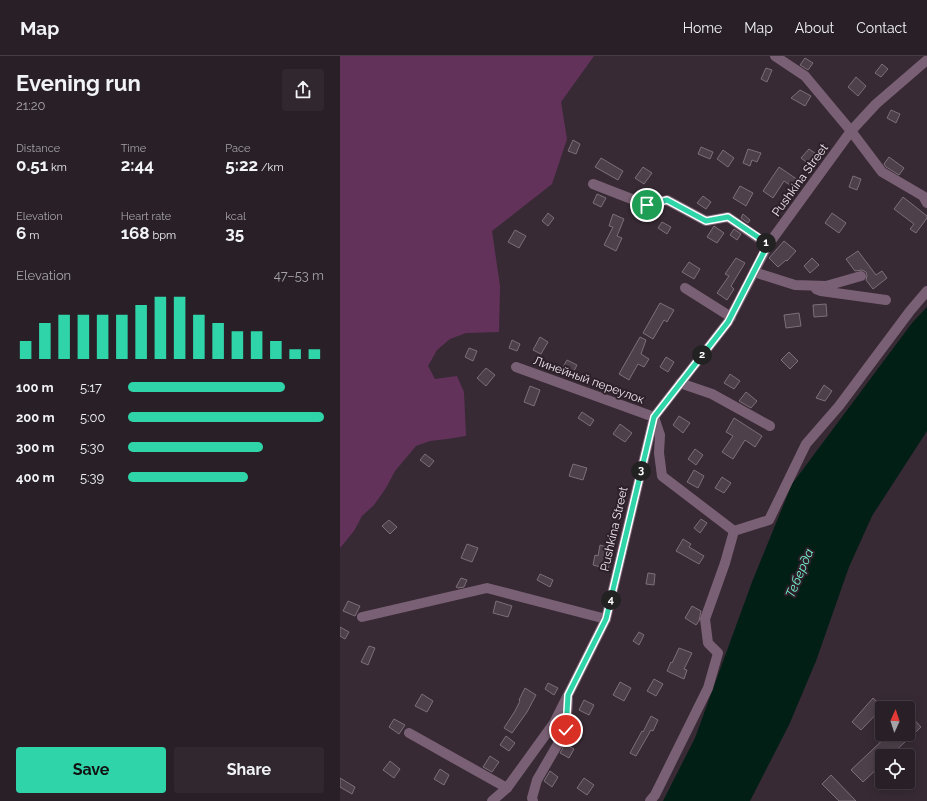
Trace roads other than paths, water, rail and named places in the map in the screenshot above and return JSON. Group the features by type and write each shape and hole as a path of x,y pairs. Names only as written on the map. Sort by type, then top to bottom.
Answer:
{"street":[{"path":"775,56 805,76 851,131 882,172 923,196 927,203"},
{"name":"Pushkina Street","path":"492,801 507,788 554,723 606,619 654,417 728,322 768,244 851,131 876,104 927,60"},
{"path":"593,184 647,205 667,200 706,221 728,217 768,244"},
{"path":"754,272 795,285 826,286 861,276"},
{"path":"803,285 821,291 886,300"},
{"path":"685,288 731,317"},
{"path":"734,531 769,520 806,444 839,406 910,311 927,291"},
{"name":"Линейный переулок","path":"516,367 654,417"},
{"path":"680,383 712,394 770,426"},
{"path":"654,417 660,435 659,454 662,476 734,531"},
{"path":"650,801 655,795 708,688 718,653 708,643 705,618 725,563 734,531"},
{"path":"362,617 487,588 606,619"},
{"path":"533,801 532,798 537,780 566,730 568,695"},
{"path":"409,733 507,788"}],"water":[{"name":"Теберда","path":"927,307 927,431 872,516 849,567 816,661 789,725 750,801 663,801 695,738 752,582 792,484 912,323"}]}
